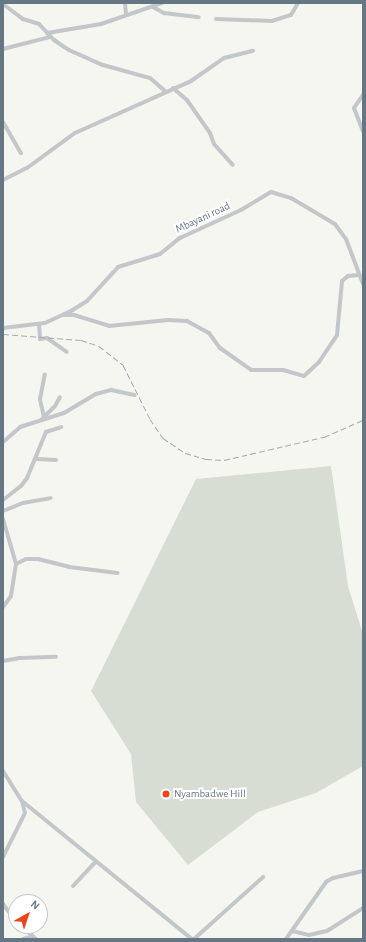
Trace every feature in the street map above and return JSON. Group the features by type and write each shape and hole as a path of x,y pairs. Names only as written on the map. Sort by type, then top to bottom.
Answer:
{"street":[{"path":"125,3 126,15"},
{"path":"48,32 101,24 162,3"},
{"path":"216,19 272,21 291,15 298,3"},
{"path":"3,4 23,19 37,22 48,32 50,37 89,60 150,78 165,92"},
{"path":"153,7 164,13 200,18"},
{"path":"3,49 50,37"},
{"path":"3,180 27,168 75,133 196,78 224,58 253,51"},
{"path":"173,88 187,100 210,133 214,144 234,165"},
{"path":"363,94 354,108 363,131"},
{"path":"3,122 21,153"},
{"name":"Mbayani road","path":"3,328 40,324 62,315 87,301 118,267 160,254 180,238 241,210 271,192 291,198 335,224 346,239 358,275 363,284"},
{"path":"62,315 74,315 109,326 168,320 187,321 208,334 220,348 251,370 283,370 304,376 314,367 338,335 342,281 348,276 358,275"},
{"path":"40,324 40,339 47,338 67,352"},
{"path":"43,418 40,399 44,374"},
{"path":"3,442 20,427 43,418 64,413 102,392 114,390 134,395"},
{"path":"43,418 57,404 60,397"},
{"path":"3,500 22,484 37,459 46,432 61,427"},
{"path":"37,459 56,460"},
{"path":"3,511 23,503 51,498"},
{"path":"3,520 16,564 11,596 3,607"},
{"path":"16,564 26,559 38,559 69,567 118,573"},
{"path":"3,661 20,658 56,657"},
{"path":"3,771 25,808 23,819 3,857"},
{"path":"22,801 95,862 193,939 263,878"},
{"path":"73,886 95,862"},
{"path":"286,939 326,882 333,878 363,871"},
{"path":"292,931 315,934 346,921 363,908"},
{"path":"23,939 34,938"}],"shaded area":[{"path":"331,466 348,586 363,634 363,766 316,793 258,812 188,865 136,802 131,754 91,691 196,479"}],"railway":[{"path":"3,334 81,340 99,346 123,365 150,419 163,438 185,453 206,459 224,460 324,437 363,420"}],"place":[{"name":"Nyambadwe Hill","path":"166,794"}]}
